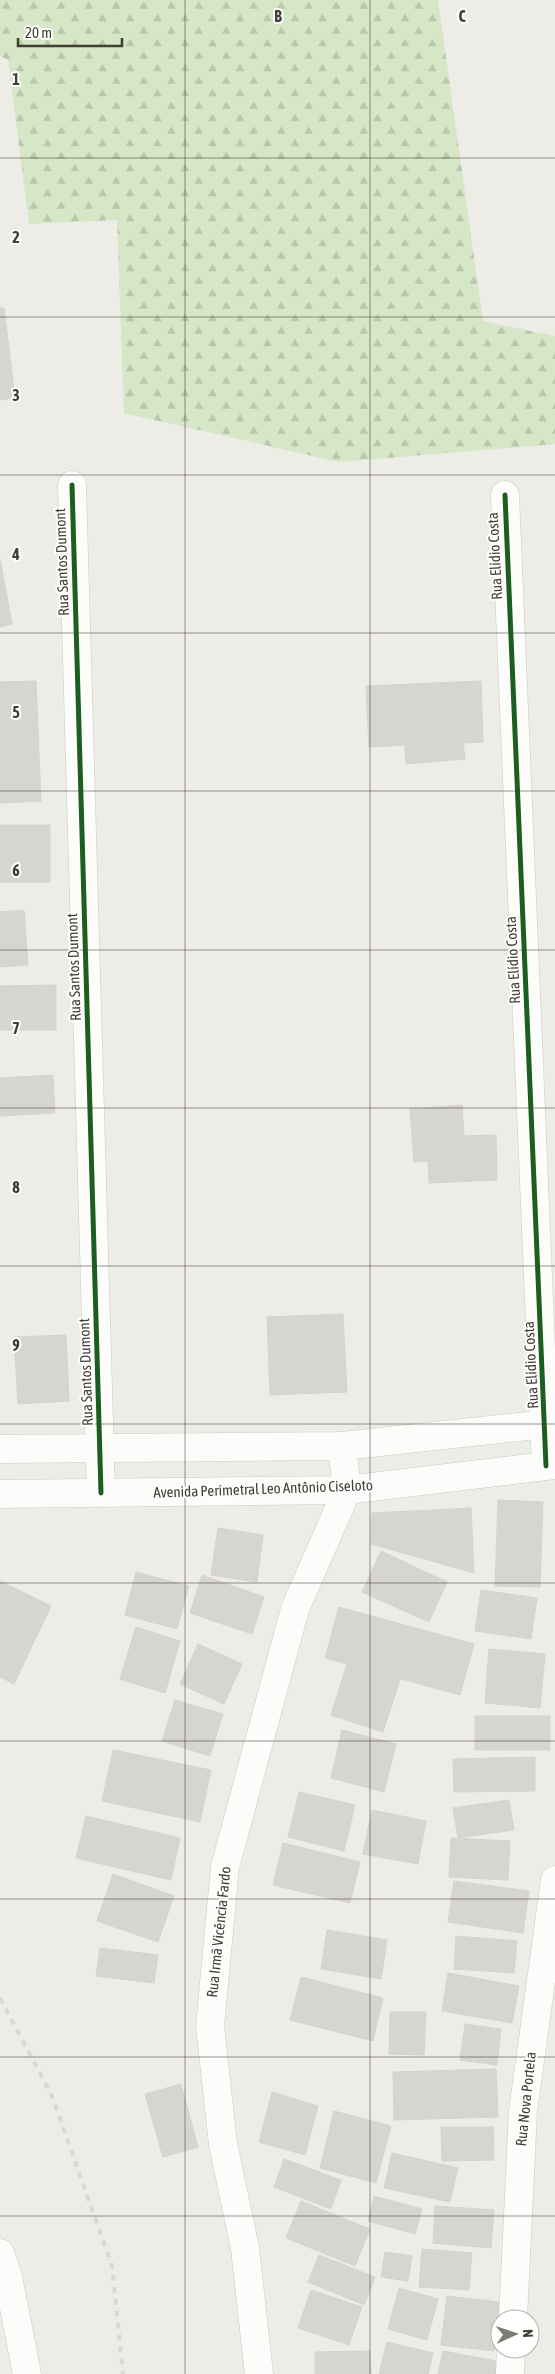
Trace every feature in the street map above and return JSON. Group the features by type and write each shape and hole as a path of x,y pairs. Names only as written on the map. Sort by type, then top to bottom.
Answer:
{"street":[{"name":"Rua Santos Dumont","path":"72,485 101,1493"},
{"name":"Rua Elídio Costa","path":"505,495 551,1466"},
{"path":"0,1449 342,1446 550,1424"},
{"name":"Rua Irmã Vicência Fardo","path":"259,2374 245,2248 223,2144 210,2026 224,1877 295,1609 346,1490 342,1446"},
{"name":"Avenida Perimetral Leo Antônio Ciseloto","path":"0,1494 346,1490 551,1466"},
{"name":"Rua Nova Portela","path":"513,2309 523,2111 555,1880"},
{"path":"0,2253 8,2277 27,2374"},
{"path":"510,2374 511,2359"}],"green space":[{"path":"0,0 438,0 483,321 555,336 555,444 339,462 124,413 117,220 29,224 8,60 0,56"}],"building":[{"path":"0,308 4,308 15,398 0,400"},
{"path":"0,559 12,624 0,627"},
{"path":"36,681 41,801 0,803 0,682"},
{"path":"481,681 483,742 463,743 465,759 406,764 405,745 369,747 366,686"},
{"path":"0,825 50,825 50,882 0,882"},
{"path":"24,910 28,965 0,967 0,912"},
{"path":"56,985 56,1030 0,1030 0,986"},
{"path":"53,1075 55,1113 0,1116 0,1078"},
{"path":"462,1105 464,1136 496,1135 497,1180 429,1183 428,1161 414,1162 410,1109"},
{"path":"343,1314 347,1392 270,1395 267,1317"},
{"path":"66,1335 69,1401 18,1404 14,1337"},
{"path":"498,1500 543,1502 540,1587 495,1586"},
{"path":"471,1508 474,1573 371,1544 372,1513"},
{"path":"218,1528 263,1535 257,1582 211,1575"},
{"path":"381,1551 447,1582 429,1622 362,1592"},
{"path":"136,1572 189,1586 177,1629 125,1615"},
{"path":"202,1575 264,1597 252,1634 190,1613"},
{"path":"0,1581 51,1606 14,1684 0,1677"},
{"path":"481,1590 537,1598 531,1639 475,1631"},
{"path":"339,1607 474,1644 460,1695 325,1658"},
{"path":"136,1627 180,1641 165,1693 120,1679"},
{"path":"198,1644 242,1664 224,1704 180,1684"},
{"path":"489,1649 545,1654 540,1708 485,1703"},
{"path":"347,1664 400,1680 383,1732 331,1715"},
{"path":"175,1700 223,1714 210,1756 162,1741"},
{"path":"475,1716 550,1716 550,1750 475,1750"},
{"path":"342,1730 396,1744 384,1792 331,1778"},
{"path":"113,1750 211,1770 200,1822 102,1801"},
{"path":"535,1757 535,1791 454,1792 453,1759"},
{"path":"299,1792 355,1805 344,1851 288,1837"},
{"path":"509,1800 514,1830 458,1838 453,1808"},
{"path":"372,1810 426,1821 418,1864 363,1854"},
{"path":"86,1816 180,1838 171,1880 76,1858"},
{"path":"451,1838 510,1841 508,1880 449,1877"},
{"path":"283,1843 360,1862 350,1903 273,1885"},
{"path":"113,1874 174,1896 158,1942 97,1921"},
{"path":"454,1881 529,1891 523,1933 448,1922"},
{"path":"327,1930 387,1940 381,1979 321,1969"},
{"path":"456,1936 517,1941 514,1973 454,1969"},
{"path":"100,1948 158,1955 154,1983 96,1976"},
{"path":"448,1973 519,1986 512,2023 442,2011"},
{"path":"301,1977 383,1998 373,2041 290,2020"},
{"path":"390,2012 426,2012 424,2055 389,2054"},
{"path":"465,2024 501,2029 497,2065 460,2060"},
{"path":"496,2069 498,2117 394,2120 393,2072"},
{"path":"181,2084 198,2147 163,2157 145,2094"},
{"path":"272,2092 318,2106 305,2155 259,2142"},
{"path":"334,2111 391,2126 376,2183 320,2168"},
{"path":"441,2127 493,2127 494,2160 442,2161"},
{"path":"392,2153 458,2168 450,2202 384,2188"},
{"path":"284,2159 341,2180 331,2209 274,2187"},
{"path":"374,2196 422,2209 415,2234 368,2221"},
{"path":"301,2201 370,2229 355,2266 286,2238"},
{"path":"435,2206 494,2210 491,2248 433,2243"},
{"path":"422,2249 472,2253 469,2290 419,2287"},
{"path":"385,2252 412,2256 408,2281 381,2277"},
{"path":"319,2255 375,2277 364,2305 308,2282"},
{"path":"399,2288 438,2299 427,2340 388,2329"},
{"path":"311,2290 362,2307 349,2345 298,2328"},
{"path":"447,2296 499,2302 498,2309 490,2309 490,2351 441,2345"},
{"path":"387,2342 433,2353 428,2374 379,2374"},
{"path":"370,2351 371,2374 315,2374 315,2352"},
{"path":"443,2351 502,2362 500,2374 438,2374"}],"railway":[{"path":"0,1998 52,2096 112,2266 123,2374"}],"cycle path":[{"path":"72,485 101,1493"},
{"path":"505,495 546,1466"}]}
